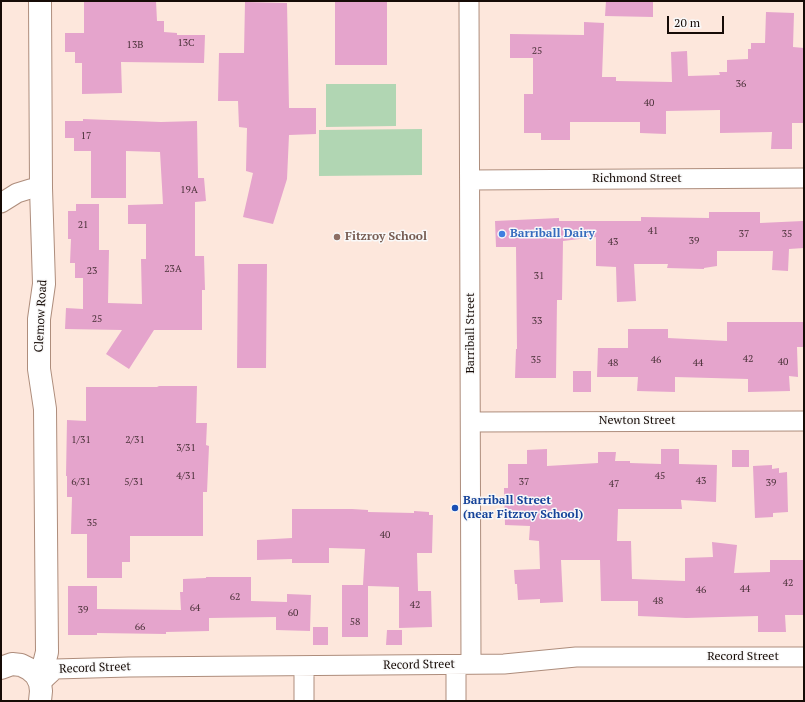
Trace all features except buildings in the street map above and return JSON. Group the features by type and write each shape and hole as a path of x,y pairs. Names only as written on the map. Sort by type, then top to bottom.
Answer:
{"street":[{"name":"Clemow Road","path":"38,687 47,652 46,408 39,369 39,319 44,284 41,188 40,1"},
{"name":"Barriball Street","path":"456,701 463,664 471,422 469,1"},
{"name":"Richmond Street","path":"470,180 804,178"},
{"path":"1,203 17,193 30,188 41,188"},
{"name":"Newton Street","path":"471,422 804,421"},
{"name":"Record Street","path":"38,687 55,669 504,664 576,658 804,657"},
{"path":"1,668 12,664 21,665 29,669 38,687"},
{"path":"304,666 304,701"}],"green space":[{"path":"326,84 396,84 396,126 326,127"},
{"path":"422,129 422,175 319,176 319,130"}],"place":[{"name":"Barriball Dairy","path":"502,234"},
{"name":"Fitzroy School","path":"337,237"},
{"name":"Barriball Street (near Fitzroy School)","path":"455,508"}]}
